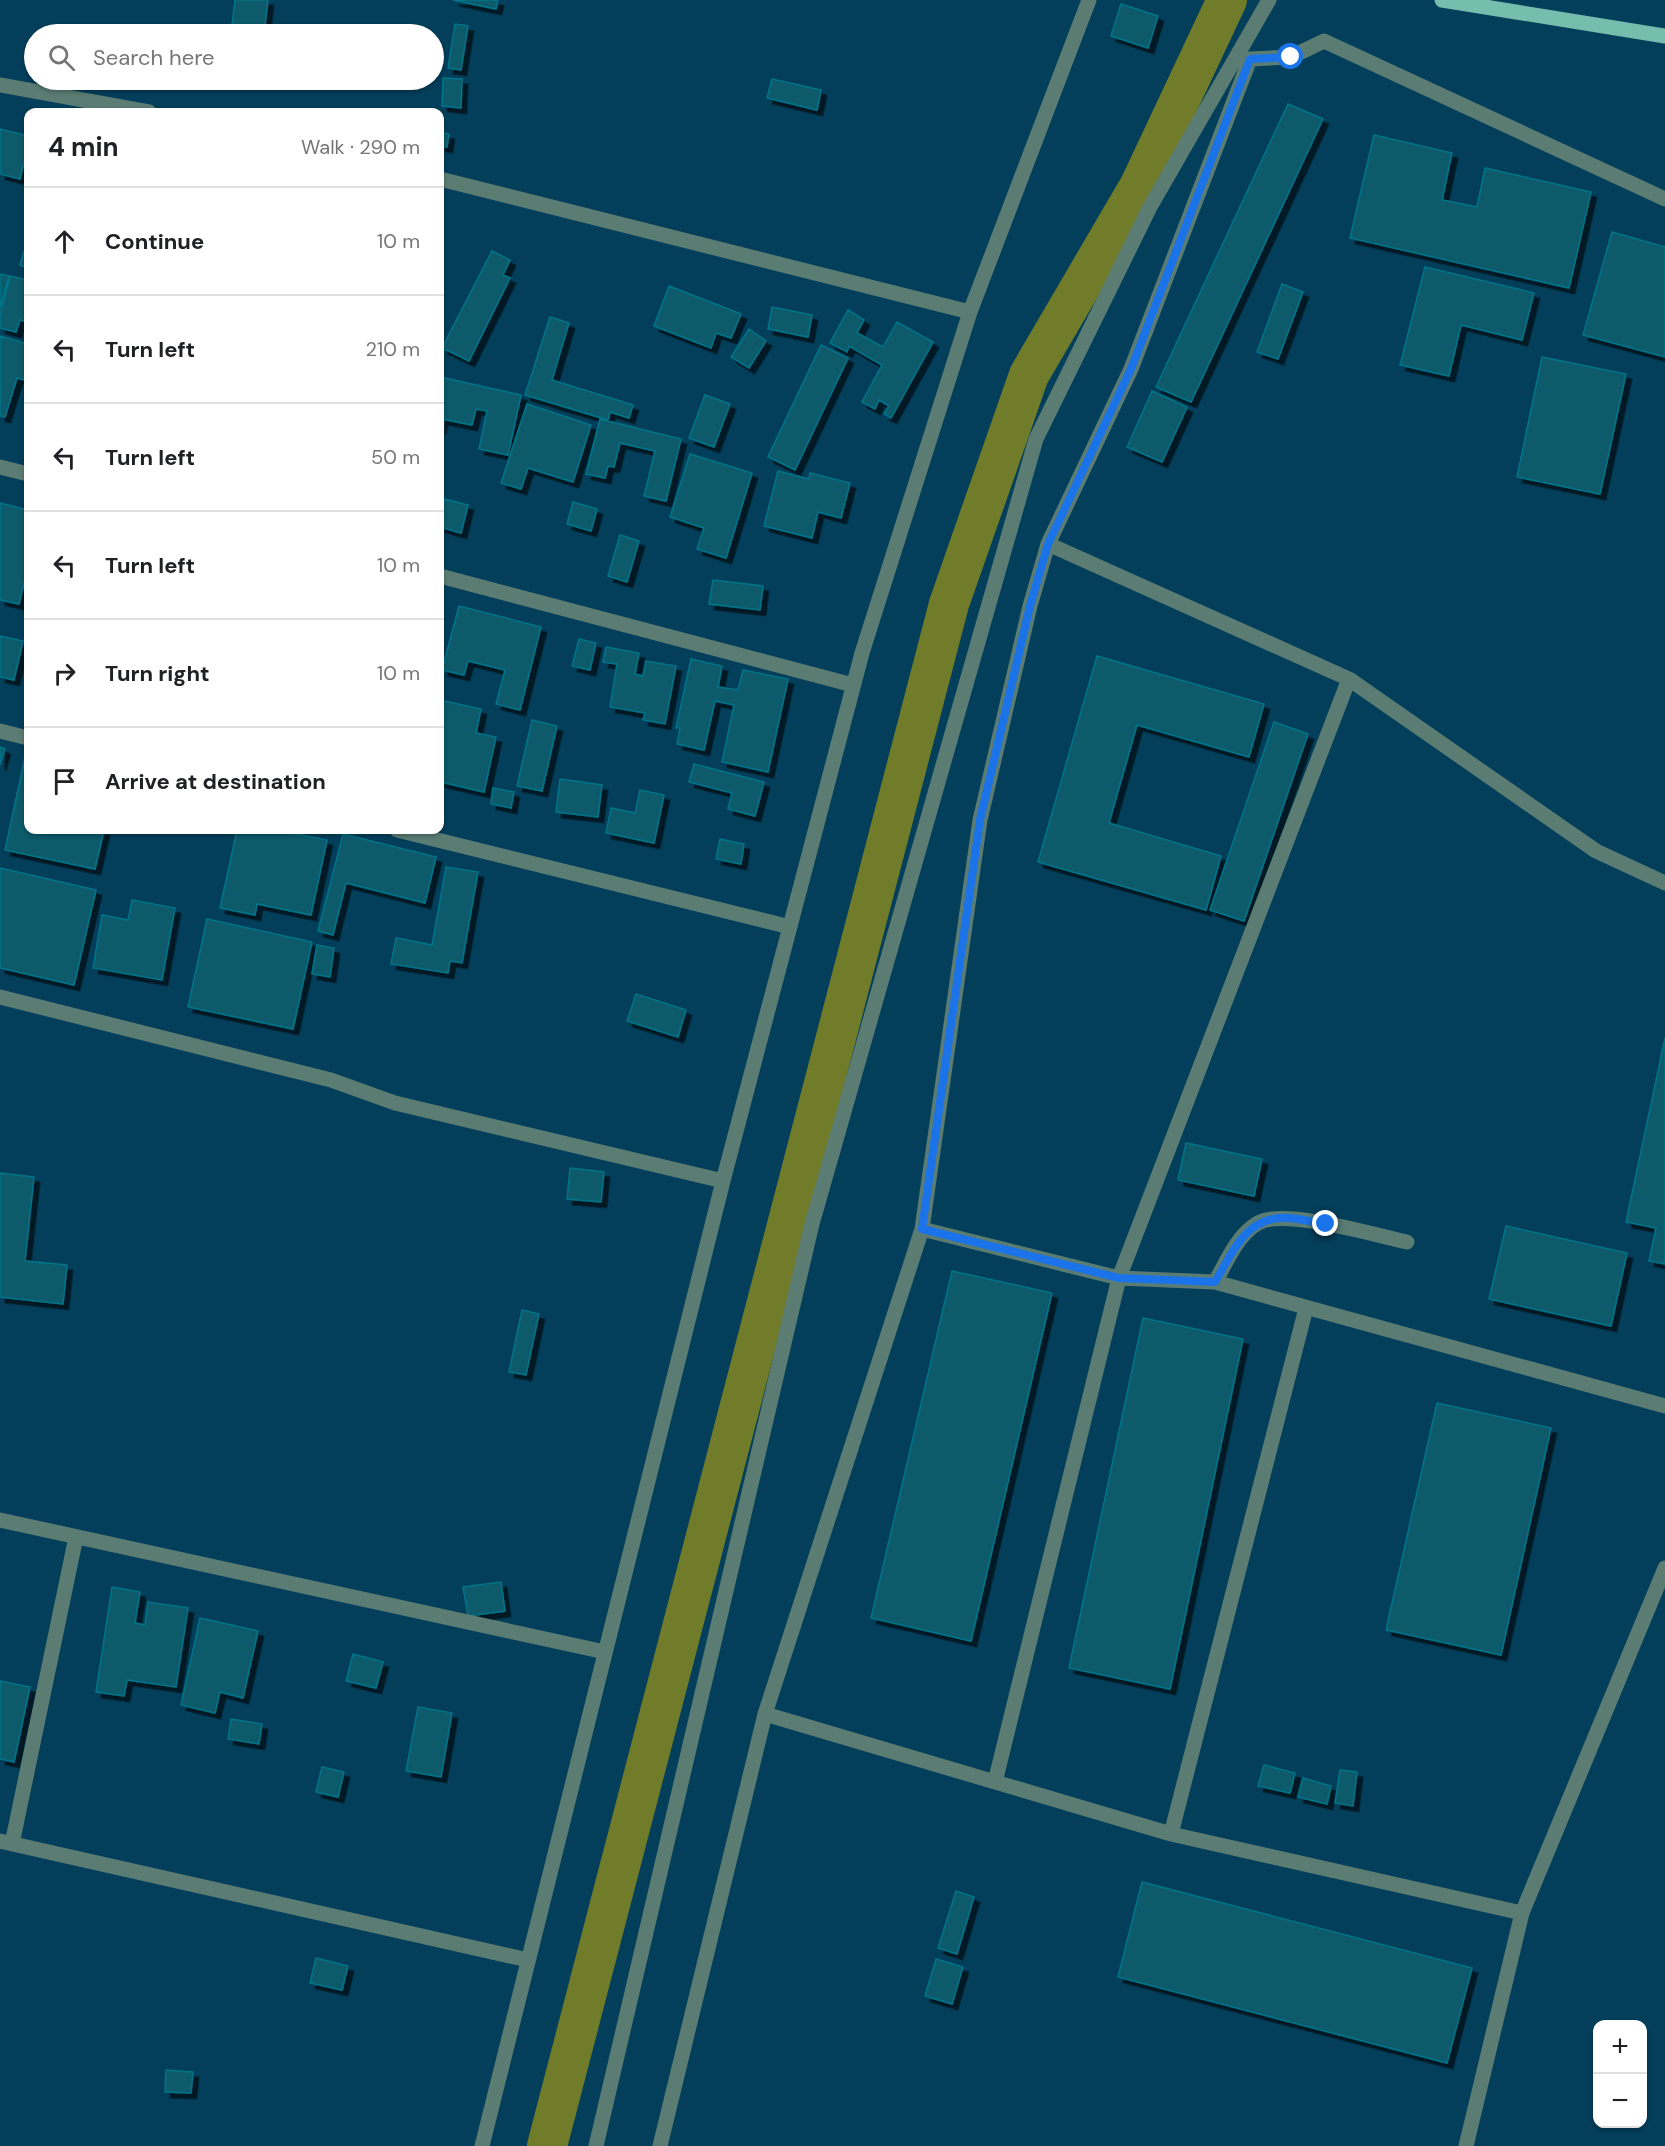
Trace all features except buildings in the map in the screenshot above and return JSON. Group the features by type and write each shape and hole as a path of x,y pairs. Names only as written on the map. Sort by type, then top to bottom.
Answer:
{"main road":[{"path":"1442,0 1665,36"}],"street":[{"path":"482,2146 723,1181 862,653 970,312 1089,0"},
{"path":"596,2146 812,1224 1036,439 1150,207 1269,0"},
{"path":"660,2146 765,1714 922,1229 980,820 1030,606 1048,544 1131,369 1250,59 1291,57 1324,40 1665,199"},
{"path":"0,85 24,89"},
{"path":"28,90 127,108"},
{"path":"444,181 970,312"},
{"path":"0,467 24,473"},
{"path":"1048,544 1349,679 1596,851 1665,883"},
{"path":"444,577 853,685"},
{"path":"995,1782 1119,1278 1349,679"},
{"path":"0,731 24,737"},
{"path":"413,834 790,927"},
{"path":"0,997 331,1080 394,1103 723,1181"},
{"path":"1215,1282 1241,1238 1259,1222 1287,1218 1407,1242"},
{"path":"922,1229 1119,1278 1215,1282 1665,1406"},
{"path":"1171,1834 1306,1308"},
{"path":"0,1520 605,1652"},
{"path":"76,1537 6,1842 528,1960"},
{"path":"1466,2146 1522,1913 1665,1568"},
{"path":"765,1714 1171,1834 1522,1913"}],"waterway":[{"path":"547,2146 949,604 1029,375 1140,185 1227,0"}],"route":[{"path":"1291,57 1250,59 1131,369 1048,544 1030,606 980,820 922,1229 1119,1278 1215,1282 1241,1238 1259,1222 1287,1218 1326,1224"}]}
